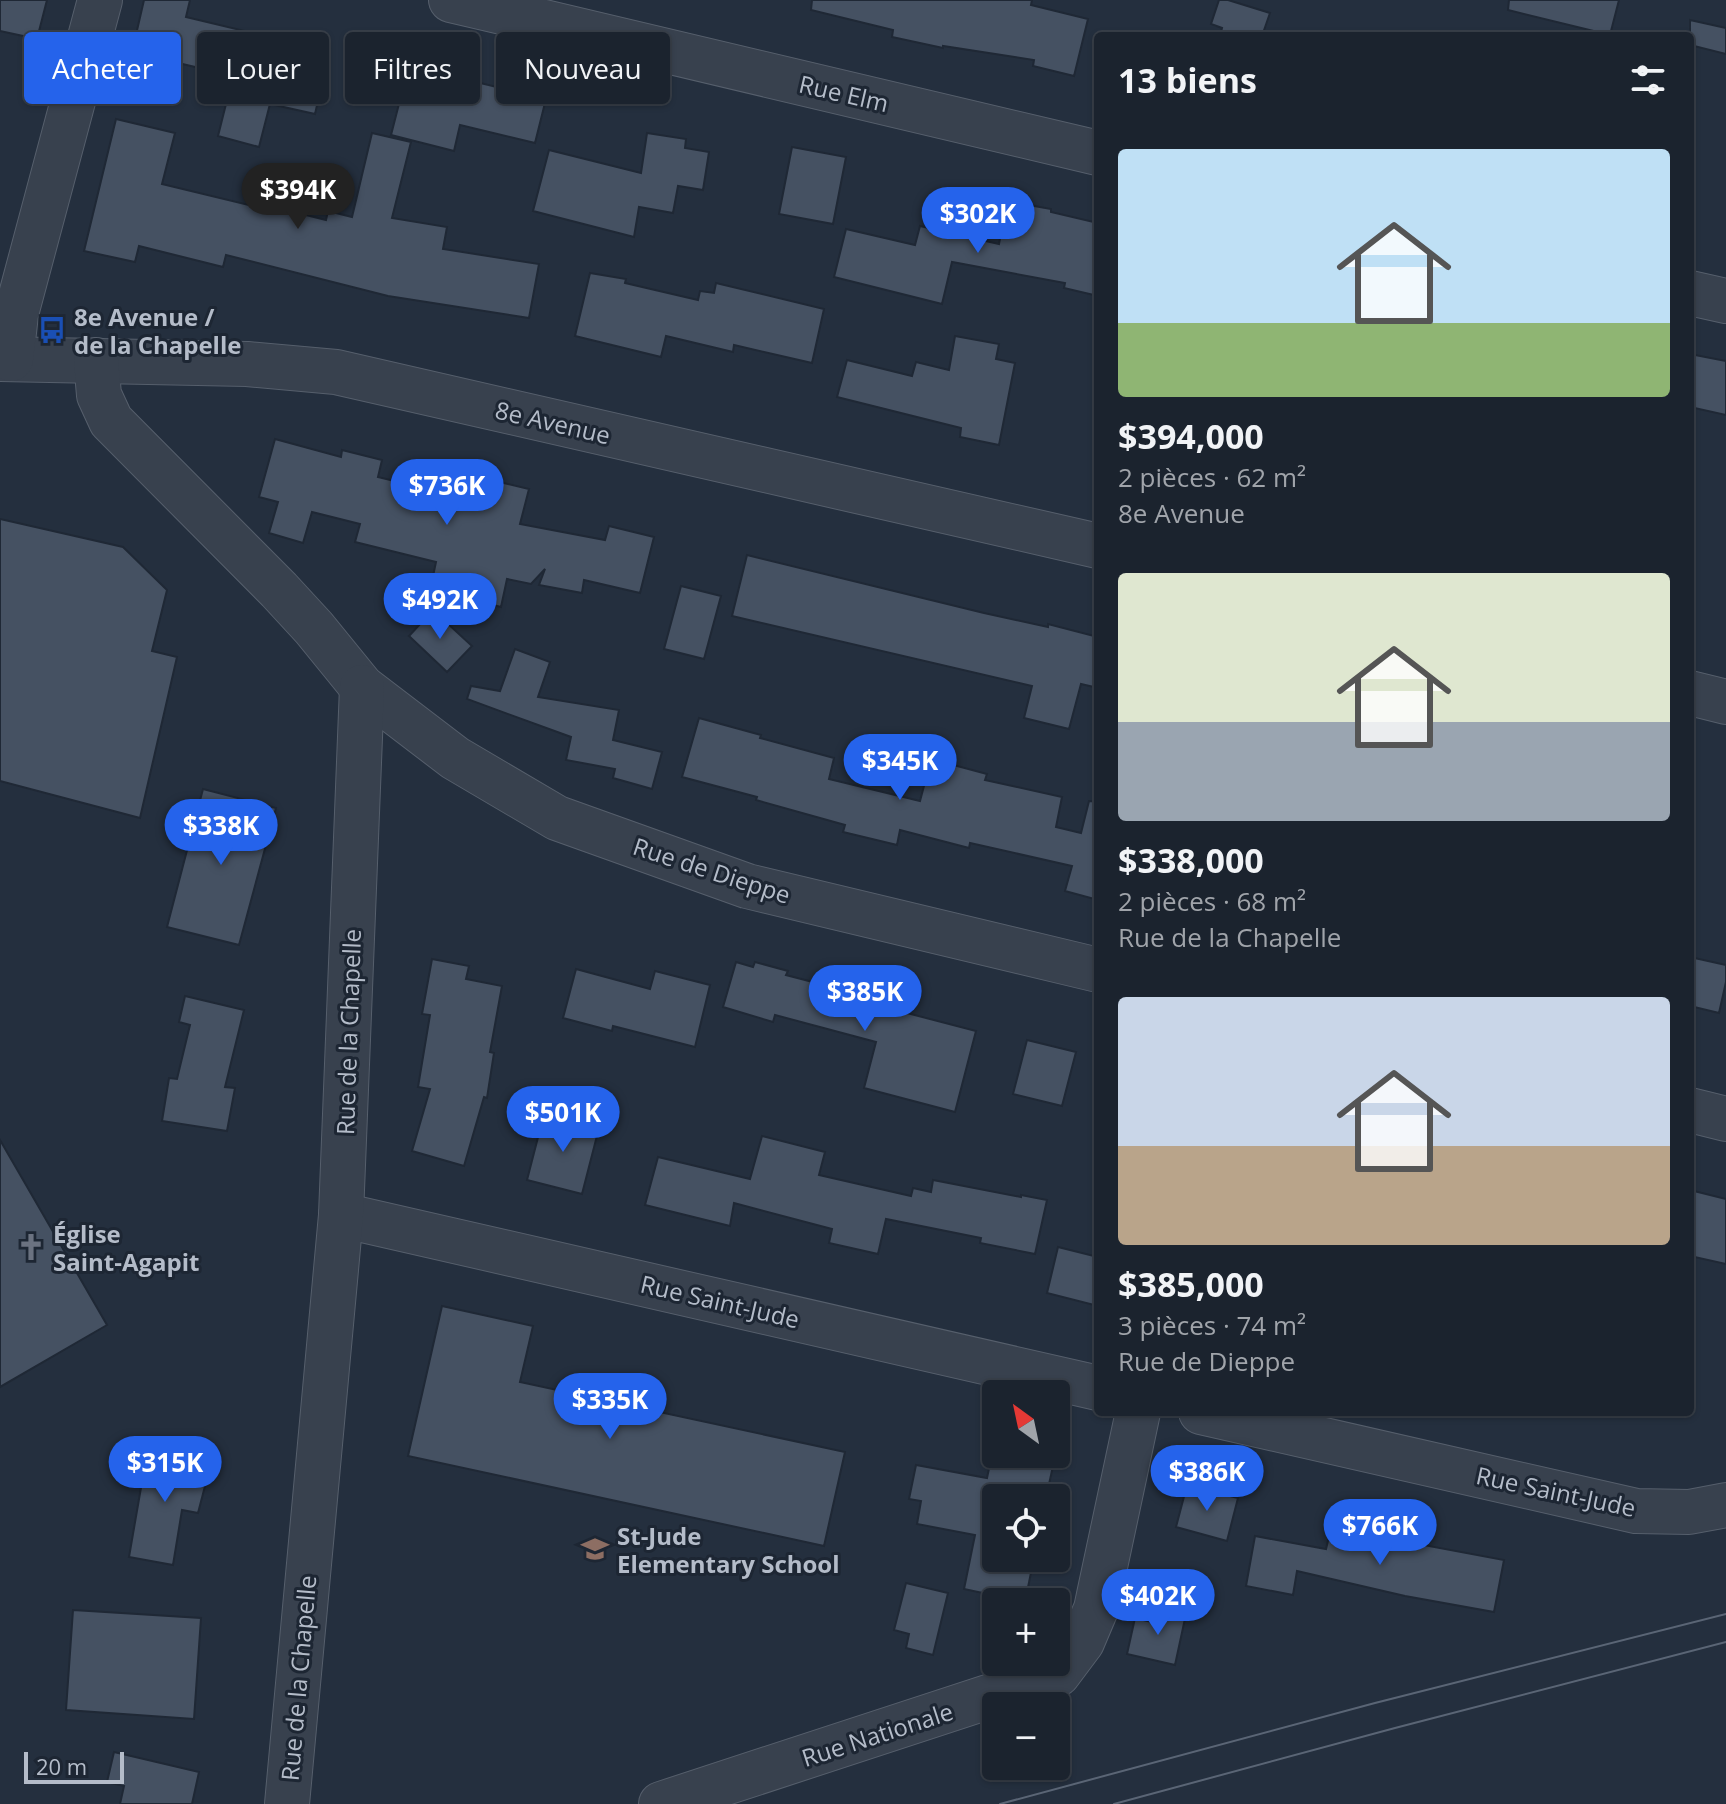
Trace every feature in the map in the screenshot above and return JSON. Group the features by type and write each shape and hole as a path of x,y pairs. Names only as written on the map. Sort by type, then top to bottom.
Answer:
{"street":[{"path":"6,359 100,0"},
{"name":"Rue Elm","path":"478,3 1094,152"},
{"path":"1694,294 1726,301"},
{"name":"8e Avenue","path":"6,359 247,364 336,372 1094,545"},
{"path":"96,360 99,395 111,421 279,590 362,687"},
{"name":"Rue de Dieppe","path":"362,687 455,758 557,818 747,886 1094,969"},
{"name":"Rue de la Chapelle","path":"287,1804 341,1215 362,687"},
{"path":"1694,694 1726,702"},
{"path":"1694,1111 1726,1119"},
{"name":"Rue Saint-Jude","path":"341,1215 1094,1387"},
{"name":"Rue Nationale","path":"661,1804 1058,1674 1082,1642 1096,1609 1137,1416"},
{"name":"Rue Saint-Jude","path":"1219,1416 1636,1511 1689,1512 1726,1505"}],"building":[{"path":"0,0 47,0 39,32 24,32 24,36 0,31"},
{"path":"144,0 190,0 186,17 249,32 197,32 197,67 181,64 181,32 137,32"},
{"path":"812,0 1032,0 1031,5 1088,19 1074,76 1033,66 1034,60 943,48 892,37 893,30 811,10"},
{"path":"1219,0 1270,13 1263,32 1221,32 1222,28 1211,24"},
{"path":"1509,0 1619,0 1611,32 1598,32 1508,10"},
{"path":"1690,20 1726,28 1726,54 1694,46 1694,32 1690,32"},
{"path":"480,83 496,87 496,104 545,104 535,143 460,125 454,151 391,135 399,104 480,104"},
{"path":"226,104 270,104 259,147 218,136"},
{"path":"270,104 317,104 315,114"},
{"path":"116,119 175,133 162,184 326,220 328,211 352,217 372,133 411,142 392,218 447,227 443,249 539,264 529,318 388,296 226,255 223,267 139,246 135,262 84,251"},
{"path":"647,133 686,139 685,148 709,152 703,190 678,186 673,213 639,207 634,237 533,211 549,150 641,173"},
{"path":"792,147 846,157 833,224 779,214"},
{"path":"1007,201 1051,209 1051,212 1094,222 1094,295 1064,288 1065,283 952,262 942,304 834,277 846,229 915,245 920,226 999,244"},
{"path":"590,273 626,279 625,283 698,300 700,291 714,293 716,283 824,309 812,363 734,345 733,352 666,336 661,357 575,336"},
{"path":"955,336 999,344 996,359 1015,363 999,445 960,437 961,428 837,397 847,360 912,376 916,362 949,370"},
{"path":"1694,355 1726,361 1726,415 1694,408"},
{"path":"275,439 341,457 342,450 382,460 378,477 452,495 457,472 529,489 520,524 605,540 609,526 654,537 640,593 584,580 582,593 539,585 545,569 531,584 507,579 501,607 430,590 436,562 355,542 360,524 312,512 303,543 269,533 278,502 259,497"},
{"path":"0,519 123,547 167,590 152,651 177,657 140,818 0,781"},
{"path":"747,555 984,613 1094,636 1094,687 1081,684 1069,729 1024,718 1032,686 732,616"},
{"path":"681,586 721,596 704,659 664,649"},
{"path":"433,610 472,646 447,672 409,636"},
{"path":"515,649 550,662 538,697 619,710 613,740 662,752 652,789 613,778 615,769 566,760 571,737 467,699 471,686 500,691"},
{"path":"699,718 834,758 829,779 920,801 931,759 987,774 985,780 1062,797 1056,827 1081,833 1089,801 1094,802 1094,899 1065,891 1072,866 970,843 969,848 900,830 897,845 843,832 845,825 682,777"},
{"path":"203,789 276,808 239,945 167,927"},
{"path":"1694,958 1726,965 1726,982 1719,1013 1694,1007"},
{"path":"432,959 469,966 466,979 502,986 490,1052 494,1053 487,1098 484,1097 464,1166 412,1151 430,1089 418,1087 430,1015 422,1014"},
{"path":"736,962 753,967 755,962 788,971 786,975 859,994 857,1000 976,1031 955,1112 864,1088 876,1042 775,1015 773,1022 723,1007"},
{"path":"576,969 650,989 655,971 710,985 695,1047 613,1026 612,1031 563,1018"},
{"path":"185,996 244,1010 225,1087 235,1088 227,1131 162,1121 169,1078 177,1079 190,1025 179,1022"},
{"path":"1027,1040 1076,1052 1062,1106 1013,1094"},
{"path":"544,1114 599,1128 582,1194 527,1180"},
{"path":"762,1136 825,1152 819,1175 911,1196 913,1188 931,1192 933,1180 1047,1200 1035,1254 980,1243 981,1238 886,1219 878,1254 829,1243 832,1229 734,1203 730,1226 645,1205 658,1157 750,1179"},
{"name":"Église Saint-Agapit","path":"0,1140 107,1325 0,1387"},
{"path":"1694,1191 1726,1199 1726,1264 1694,1257"},
{"path":"1058,1247 1094,1256 1094,1305 1047,1293"},
{"path":"442,1306 533,1326 520,1382 845,1452 824,1546 408,1456"},
{"path":"143,1449 210,1467 198,1513 182,1510 173,1565 129,1557 143,1476 136,1475"},
{"path":"916,1465 987,1478 989,1468 1053,1468 1049,1484 982,1484 982,1572 1031,1572 1028,1588 982,1588 982,1593 964,1589 975,1535 917,1524 921,1501 909,1499"},
{"path":"1187,1485 1238,1498 1227,1541 1176,1527"},
{"path":"1333,1520 1418,1541 1418,1544 1504,1560 1494,1612 1405,1596 1297,1571 1293,1595 1246,1586 1255,1536 1326,1549"},
{"path":"906,1583 948,1593 933,1655 906,1648 909,1634 894,1630"},
{"path":"1155,1608 1186,1614 1175,1665 1127,1654 1135,1618 1152,1622"},
{"path":"73,1610 201,1618 194,1719 66,1710"},
{"path":"114,1752 199,1772 192,1804 120,1804 124,1786 107,1782"}],"tram line":[{"path":"1000,1804 1375,1703 1726,1614"},
{"path":"1114,1804 1726,1642"}],"place":[{"name":"8e Avenue / de la Chapelle","path":"52,330"},
{"name":"Église Saint-Agapit","path":"31,1247"},
{"name":"St-Jude Elementary School","path":"595,1549"}]}
